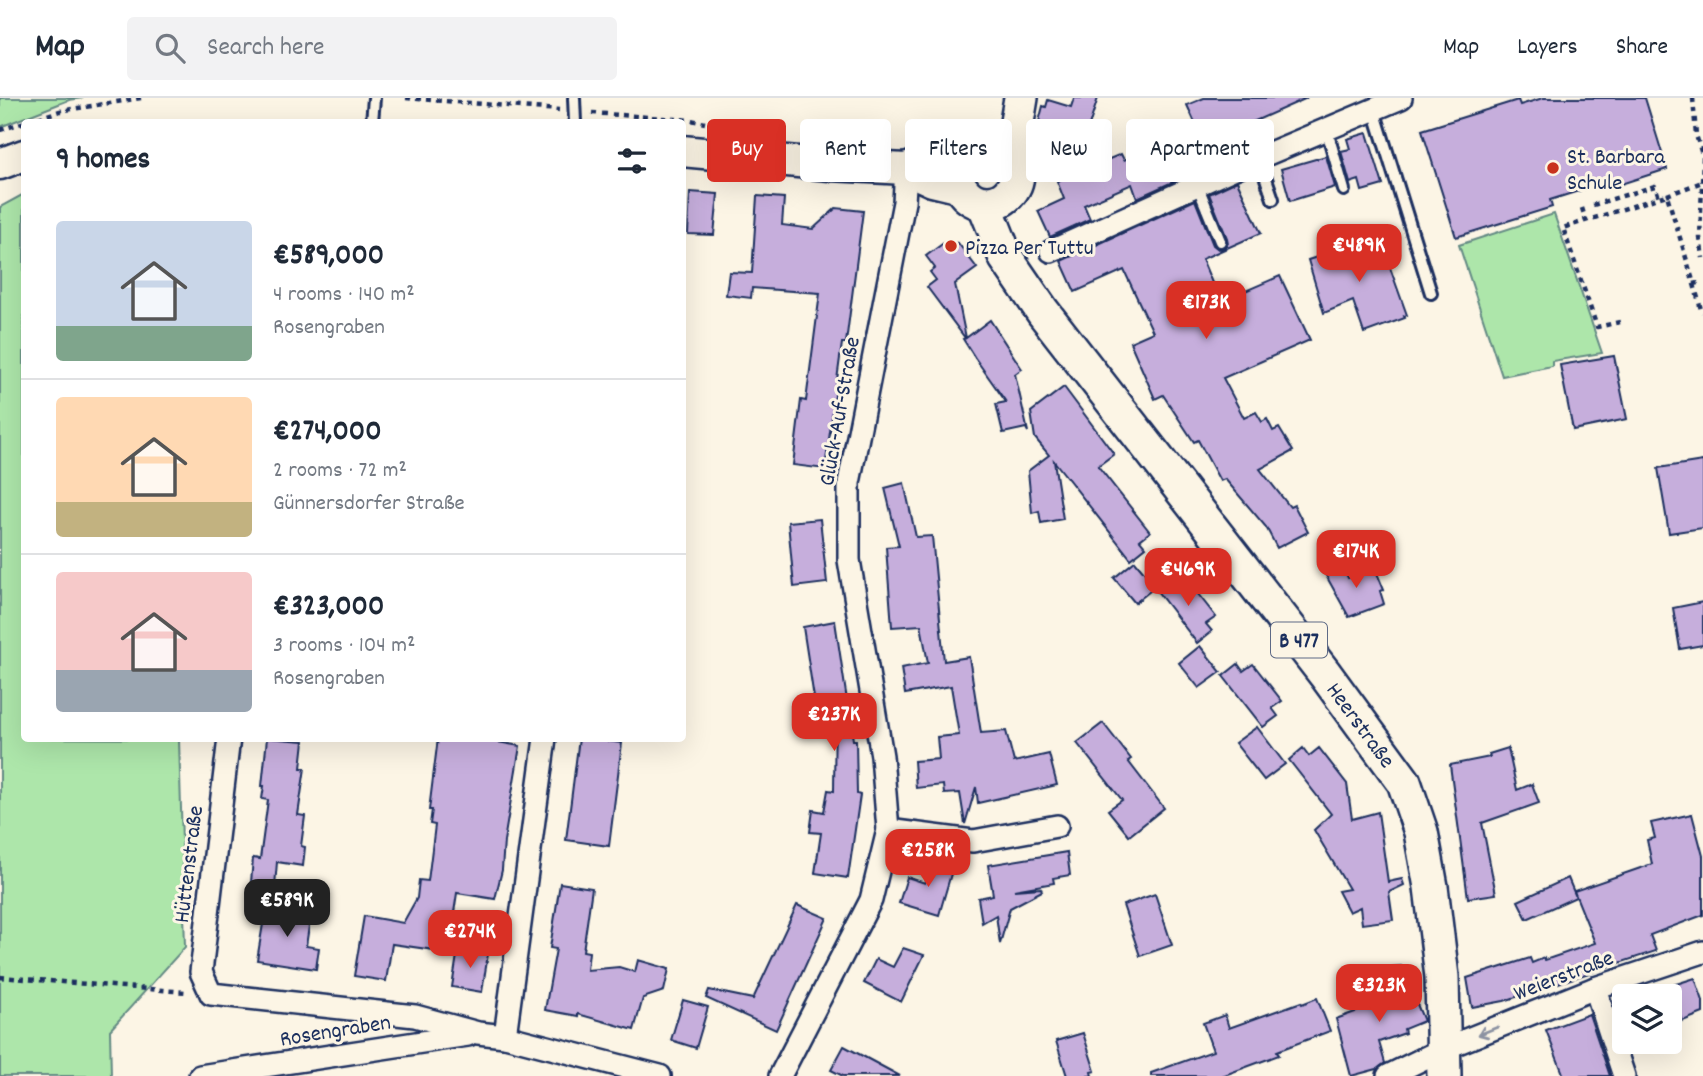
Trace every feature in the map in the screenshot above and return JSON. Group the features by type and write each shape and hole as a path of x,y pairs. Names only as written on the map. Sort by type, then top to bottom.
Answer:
{"main road":[{"path":"998,119 1005,98"},
{"path":"1008,119 1021,98"},
{"path":"972,182 985,194 1015,182 1016,173 1012,170"},
{"name":"Heerstraße","path":"985,194 1006,258 1043,312 1325,674 1404,782 1421,832 1431,887 1442,977 1444,1063"}],"street":[{"path":"1274,152 1401,98"},
{"path":"686,151 905,169"},
{"path":"0,164 21,156"},
{"name":"Glück-Auf-Straße","path":"780,1076 871,900 888,830 882,756 849,560 849,483 904,202 905,182"},
{"path":"936,182 985,194"},
{"path":"1051,251 1209,182"},
{"name":"Hüttenstraße","path":"211,994 201,972 229,742"},
{"path":"505,1036 544,742"},
{"path":"888,830 973,841 1057,826"},
{"name":"Weierstraße","path":"1444,1063 1595,988 1703,951"},
{"path":"1595,988 1624,1076"},
{"name":"Rosengraben","path":"211,994 415,1016 660,1076"},
{"name":"Rosengraben","path":"200,1076 478,1033"},
{"path":"1388,1076 1444,1063"}],"lane":[{"path":"372,119 374,98"},
{"path":"573,98 575,117"},
{"path":"1374,110 1431,293"},
{"path":"1327,131 1344,190"},
{"path":"1267,182 1273,198"},
{"path":"1198,187 1220,241"}],"path":[{"path":"35,119 60,111 141,98"},
{"path":"406,98 575,117 652,119"},
{"path":"1693,98 1696,135 1703,158 1700,238 1703,258"},
{"path":"686,120 707,124"},
{"path":"0,130 21,123"},
{"path":"1620,322 1597,327 1563,228 1702,182"},
{"path":"1593,205 1655,186 1659,197"},
{"path":"1667,195 1702,313"},
{"path":"1582,208 1586,220"},
{"path":"1693,284 1703,282"},
{"path":"0,977 211,994"}],"green space":[{"path":"0,98 83,98 69,100 0,127"},
{"path":"21,196 21,742 179,742 185,947 110,1030 111,1076 0,1076 0,207"},
{"path":"1554,214 1602,353 1552,361 1552,366 1502,376 1459,245"}],"building":[{"path":"1074,98 1098,98 1091,119 1040,119 1043,106 1046,107 1048,100 1071,107"},
{"path":"1204,98 1307,98 1260,119 1193,119 1187,105"},
{"name":"St. Barbara Schule","path":"1543,98 1645,98 1667,169 1618,185 1617,179 1550,200 1552,207 1456,237 1422,130 1518,100 1520,105"},
{"path":"1367,133 1383,185 1362,191 1359,180 1350,183 1341,151 1350,149 1347,139"},
{"path":"1121,154 1126,159 1126,182 1173,182 1137,198 1132,184 1084,205 1090,219 1050,237 1038,211 1064,199 1057,182 1112,182 1112,158"},
{"path":"1326,156 1335,187 1290,201 1281,169"},
{"path":"1237,182 1261,233 1202,259 1220,302 1280,276 1310,340 1223,378 1244,418 1256,412 1262,422 1267,419 1273,431 1279,428 1293,451 1260,469 1290,507 1294,505 1308,532 1277,548 1266,527 1225,479 1220,481 1198,440 1194,442 1163,395 1155,399 1130,342 1153,332 1124,270 1075,292 1061,261 1195,200 1213,245 1218,249 1224,248 1228,243 1227,238 1209,194"},
{"path":"690,192 718,194 714,235 688,234"},
{"path":"757,196 784,198 782,225 813,229 836,208 863,211 846,343 842,343 825,469 793,465 801,400 806,401 820,293 752,288 751,298 726,295 729,272 752,273"},
{"path":"1379,237 1407,315 1364,333 1353,301 1324,313 1308,260"},
{"path":"945,242 958,243 977,268 955,284 966,338 990,320 1022,369 1015,374 1028,432 1026,428 1003,433 996,404 1006,402 975,358 963,339 965,338 927,287 936,280 930,272 935,268 926,256"},
{"path":"1614,356 1627,419 1573,430 1560,365"},
{"path":"1064,387 1114,454 1098,466 1150,532 1140,540 1146,547 1131,559 1054,461 1063,519 1041,523 1039,511 1032,513 1028,471 1049,455 1035,438 1031,412"},
{"path":"1703,461 1703,528 1669,533 1658,468"},
{"path":"904,483 916,537 932,536 944,661 969,657 981,733 1006,731 1014,762 1049,754 1057,785 978,803 976,787 965,824 960,793 944,794 943,785 916,788 914,761 939,759 937,737 959,735 951,686 905,694 901,668 928,663 921,625 892,627 886,547 899,546 885,488"},
{"path":"820,519 827,583 794,587 788,522"},
{"path":"1135,561 1156,586 1135,603 1114,578"},
{"path":"1342,564 1348,578 1375,568 1384,590 1380,591 1384,604 1349,617 1324,572"},
{"path":"1172,580 1177,587 1187,580 1216,617 1206,624 1212,631 1197,643 1157,591"},
{"path":"1703,602 1703,645 1680,649 1673,608"},
{"path":"835,621 853,740 856,740 857,794 860,795 848,878 815,873 821,833 810,832 813,810 824,812 828,790 834,791 835,708 816,711 803,627"},
{"path":"1200,646 1221,672 1199,688 1179,663"},
{"path":"1238,664 1243,671 1253,664 1282,701 1272,708 1278,716 1263,727 1223,676"},
{"path":"1103,723 1164,808 1129,836 1108,810 1122,800 1077,743"},
{"path":"1257,727 1285,764 1264,780 1235,743"},
{"path":"267,742 304,742 301,768 305,768 298,815 305,816 301,846 305,847 303,866 277,862 275,886 251,883 253,858 260,859 268,800 262,799"},
{"path":"438,742 498,742 520,746 504,841 502,870 495,899 457,893 448,952 392,944 386,981 354,976 364,916 403,923 417,898 419,880 428,881 435,825 430,824 432,810 429,810"},
{"path":"578,742 622,743 609,846 566,840"},
{"path":"1303,748 1309,756 1319,748 1347,784 1352,819 1378,812 1388,882 1402,879 1404,885 1389,892 1393,920 1362,924 1360,907 1349,912 1338,891 1349,889 1314,830 1331,814 1289,760"},
{"path":"1508,748 1517,790 1532,784 1539,803 1482,823 1496,894 1468,898 1450,765 1490,757 1489,754"},
{"path":"1692,814 1703,856 1703,915 1650,935 1656,951 1504,1001 1472,1007 1467,978 1530,958 1532,963 1544,958 1545,960 1595,943 1574,891 1652,864 1647,840 1655,838 1651,823"},
{"path":"1067,852 1070,875 1053,878 1054,883 1014,890 1041,888 1042,891 1010,908 1000,944 996,915 982,923 978,898 993,895 988,865"},
{"path":"931,861 953,867 939,915 899,903 907,877 925,883"},
{"path":"1568,878 1576,897 1527,919 1518,901"},
{"path":"560,883 592,888 583,951 589,952 587,970 619,967 635,972 638,960 669,969 664,991 643,998 634,1030 578,1014 545,1010 556,949 550,948"},
{"path":"1155,894 1172,945 1140,956 1123,905"},
{"path":"797,905 827,918 776,1030 706,998 709,990 753,999"},
{"path":"266,906 311,913 306,946 319,948 316,969 257,960"},
{"path":"903,948 924,955 901,1002 864,983 876,959 893,967"},
{"path":"458,949 488,954 482,992 452,987"},
{"path":"1401,966 1424,1021 1404,1029 1405,1033 1379,1042 1385,1063 1377,1069 1351,1076 1336,1019 1388,1000 1382,968"},
{"path":"1695,978 1703,1001 1703,1013 1683,1021 1682,984 1676,984"},
{"path":"1317,998 1330,1031 1277,1051 1279,1055 1222,1076 1151,1076 1151,1073 1213,1051 1203,1023 1225,1015 1229,1028"},
{"path":"683,1000 708,1007 696,1048 671,1040"},
{"path":"1589,1014 1610,1076 1564,1076 1546,1030"},
{"path":"1083,1033 1095,1071 1091,1072 1092,1076 1067,1076 1056,1041"},
{"path":"844,1046 900,1076 843,1076 831,1070"}],"place":[{"name":"St. Barbara Schule","path":"1553,168"},
{"name":"Pizza Per Tuttu","path":"951,246"}]}
